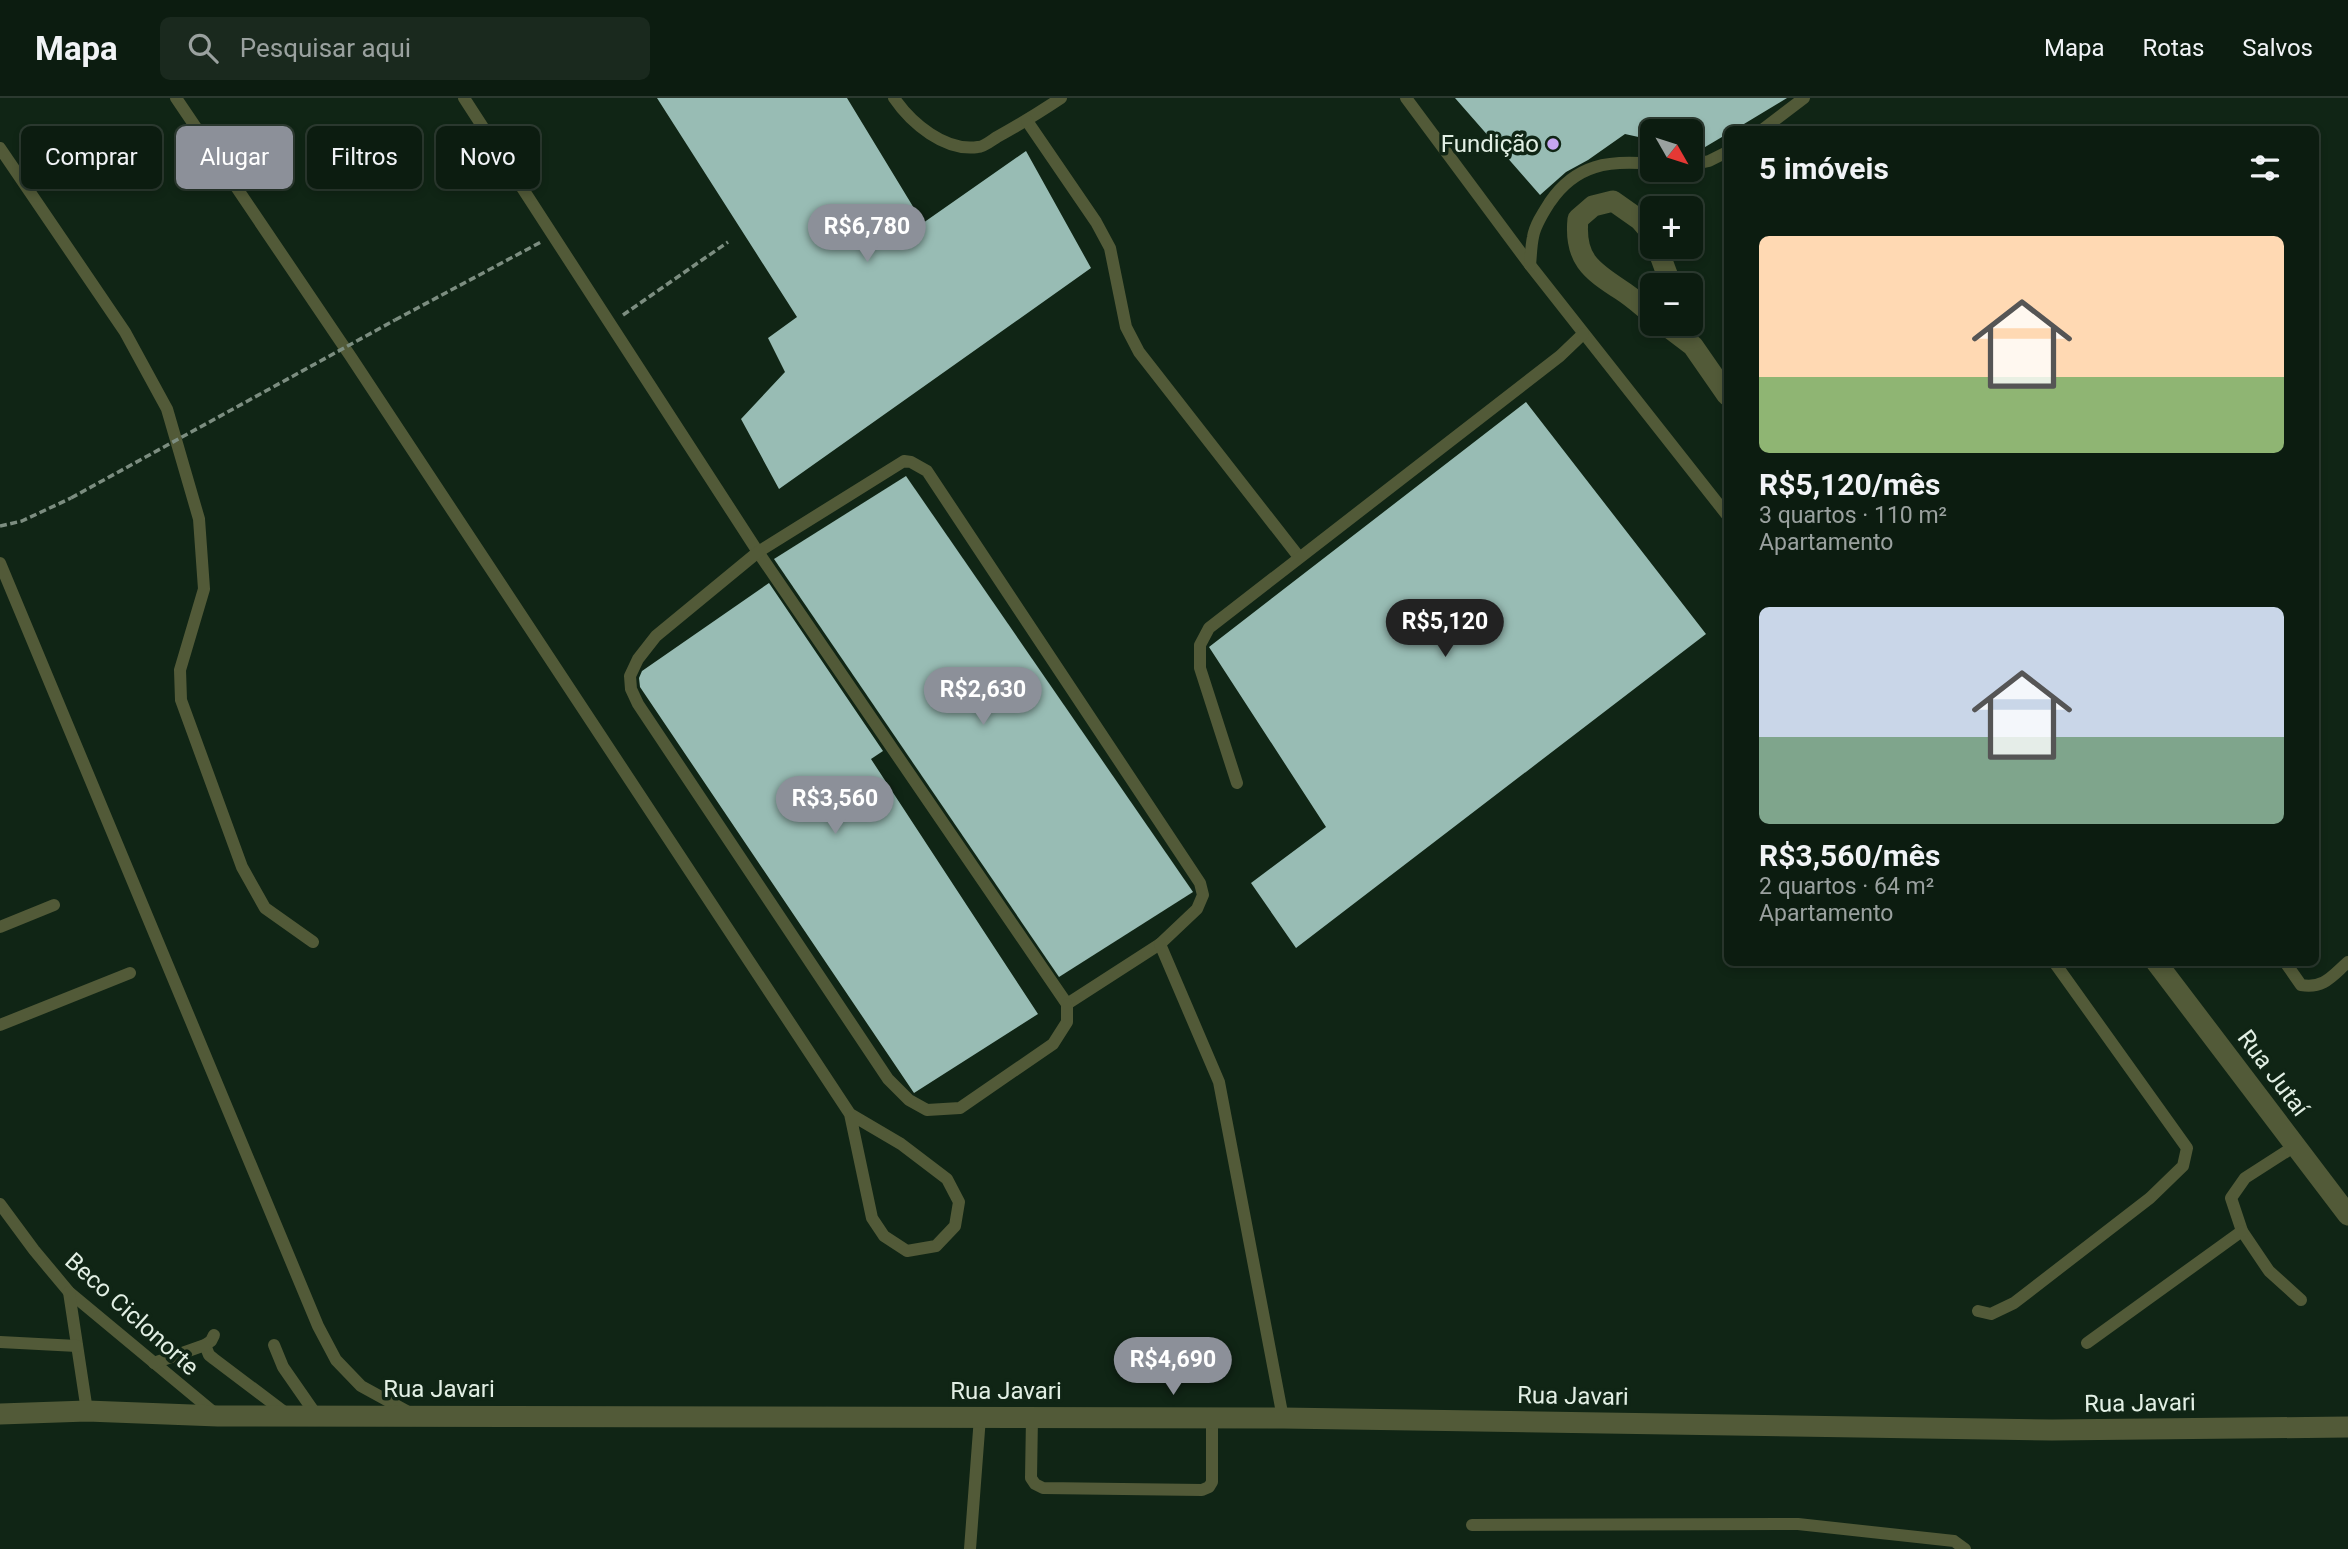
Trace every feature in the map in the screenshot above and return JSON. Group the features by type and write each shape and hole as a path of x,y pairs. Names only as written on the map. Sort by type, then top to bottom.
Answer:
{"street":[{"path":"1640,220 1613,201 1594,206 1578,219 1576,239 1585,262 1602,279 1640,306"},
{"path":"1680,336 1693,346"},
{"path":"1689,336 1693,346 1724,391"},
{"name":"Rua Jutaí","path":"2159,966 2348,1215"},
{"name":"Rua Javari","path":"0,1414 87,1411 218,1416 1283,1418 2052,1430 2348,1427"}],"lane":[{"path":"176,98 359,369 850,1115 872,1218 884,1236 907,1251 936,1246 955,1226 959,1202 947,1179 901,1144 850,1115"},
{"path":"464,98 758,552 1067,1004 1067,1023 1053,1044 960,1108 927,1110 909,1100 888,1079 638,704 631,690 630,676 638,659 656,636 758,552 904,461 920,465 927,471 1200,883 1203,895 1197,909 1160,944 1067,1004"},
{"path":"894,98 901,110 922,130 949,144 979,148 1061,98"},
{"path":"1406,98 1583,334 1724,511"},
{"path":"1767,126 1804,98"},
{"path":"1027,121 1096,222 1110,248 1126,327 1139,352 1299,557"},
{"path":"0,148 125,332 167,409 199,519 204,589 180,670 181,699 242,867 265,908 313,942"},
{"path":"1703,162 1724,154"},
{"path":"1530,265 1533,236 1542,213 1555,194 1573,177 1592,167 1612,163 1640,164"},
{"path":"1237,783 1200,668 1200,645 1209,628 1560,356 1583,334"},
{"path":"0,564 318,1326 336,1360 361,1386 414,1415"},
{"path":"0,927 54,905"},
{"path":"1160,944 1219,1082 1283,1418"},
{"path":"2289,966 2301,985 2313,987 2325,982 2348,962"},
{"path":"1978,1311 1991,1314 2014,1303 2150,1198 2183,1166 2187,1148 2057,966"},
{"path":"0,1025 130,974"},
{"path":"2295,1146 2245,1178 2231,1198 2242,1231 2269,1271 2301,1300"},
{"name":"Beco Ciclonorte","path":"0,1204 69,1292 218,1416"},
{"path":"2087,1343 2242,1231"},
{"path":"69,1292 87,1411"},
{"path":"154,1363 210,1340 209,1354 214,1359 288,1415"},
{"path":"0,1342 77,1346"},
{"path":"274,1345 283,1367 317,1416"},
{"path":"970,1549 980,1417"},
{"path":"1032,1417 1031,1478 1035,1485 1043,1488 1202,1490 1209,1488 1212,1482 1212,1418"},
{"path":"1472,1525 1798,1524 1954,1541 1965,1549"}],"path":[{"path":"0,526 22,521 71,498 553,236"},
{"path":"610,324 729,242"}],"building":[{"path":"657,98 847,98 923,223 1026,151 1091,268 779,489 741,419 785,372 768,338 797,317"},
{"name":"Fundição","path":"1455,98 1787,98 1741,126 1724,126 1724,136 1703,148 1703,119 1640,119 1640,137 1625,134 1566,172 1540,195"},
{"path":"1526,402 1706,634 1296,948 1251,883 1326,827 1209,647"},
{"path":"906,476 1193,892 1059,977 774,559"},
{"path":"769,583 883,751 871,759 1038,1014 914,1093 640,687 639,678 642,671"}],"place":[{"name":"Fundição","path":"1553,144"}]}
